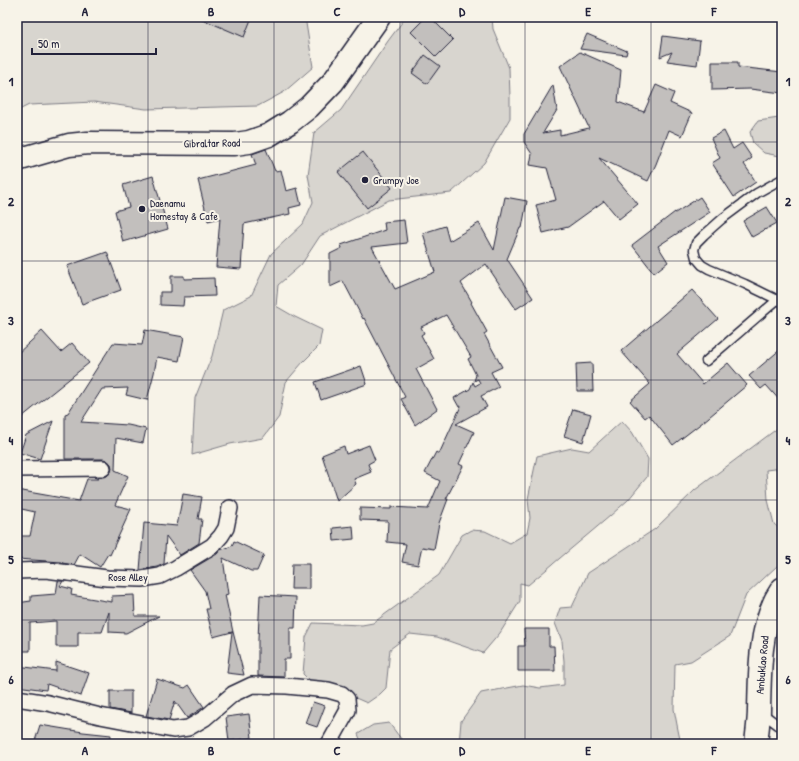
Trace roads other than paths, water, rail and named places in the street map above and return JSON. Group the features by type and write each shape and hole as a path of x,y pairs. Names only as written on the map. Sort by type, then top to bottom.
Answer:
{"street":[{"name":"Gibraltar Road","path":"17,160 69,145 88,143 235,144 249,142 268,135 290,122 309,107 333,82 379,17"},
{"path":"17,469 103,468"},
{"name":"Rose Alley","path":"17,571 46,570 107,578 142,579 160,576 212,546 226,528 230,508"},
{"name":"Ambuklao Road","path":"756,744 759,711 760,669 765,634 774,602 782,590"},
{"path":"17,698 48,703 100,716 173,730 188,728 206,718 233,694 252,685 287,686 328,690 342,694 347,699 348,704 348,710 329,744"}],"lane":[{"path":"706,361 780,301 702,265 696,258 694,250 696,243 722,219 757,193 782,179"},
{"path":"759,711 782,728"}],"place":[{"name":"Grumpy Joe","path":"365,180"},
{"name":"Daenamu Homestay & Cafe","path":"142,209"}]}
